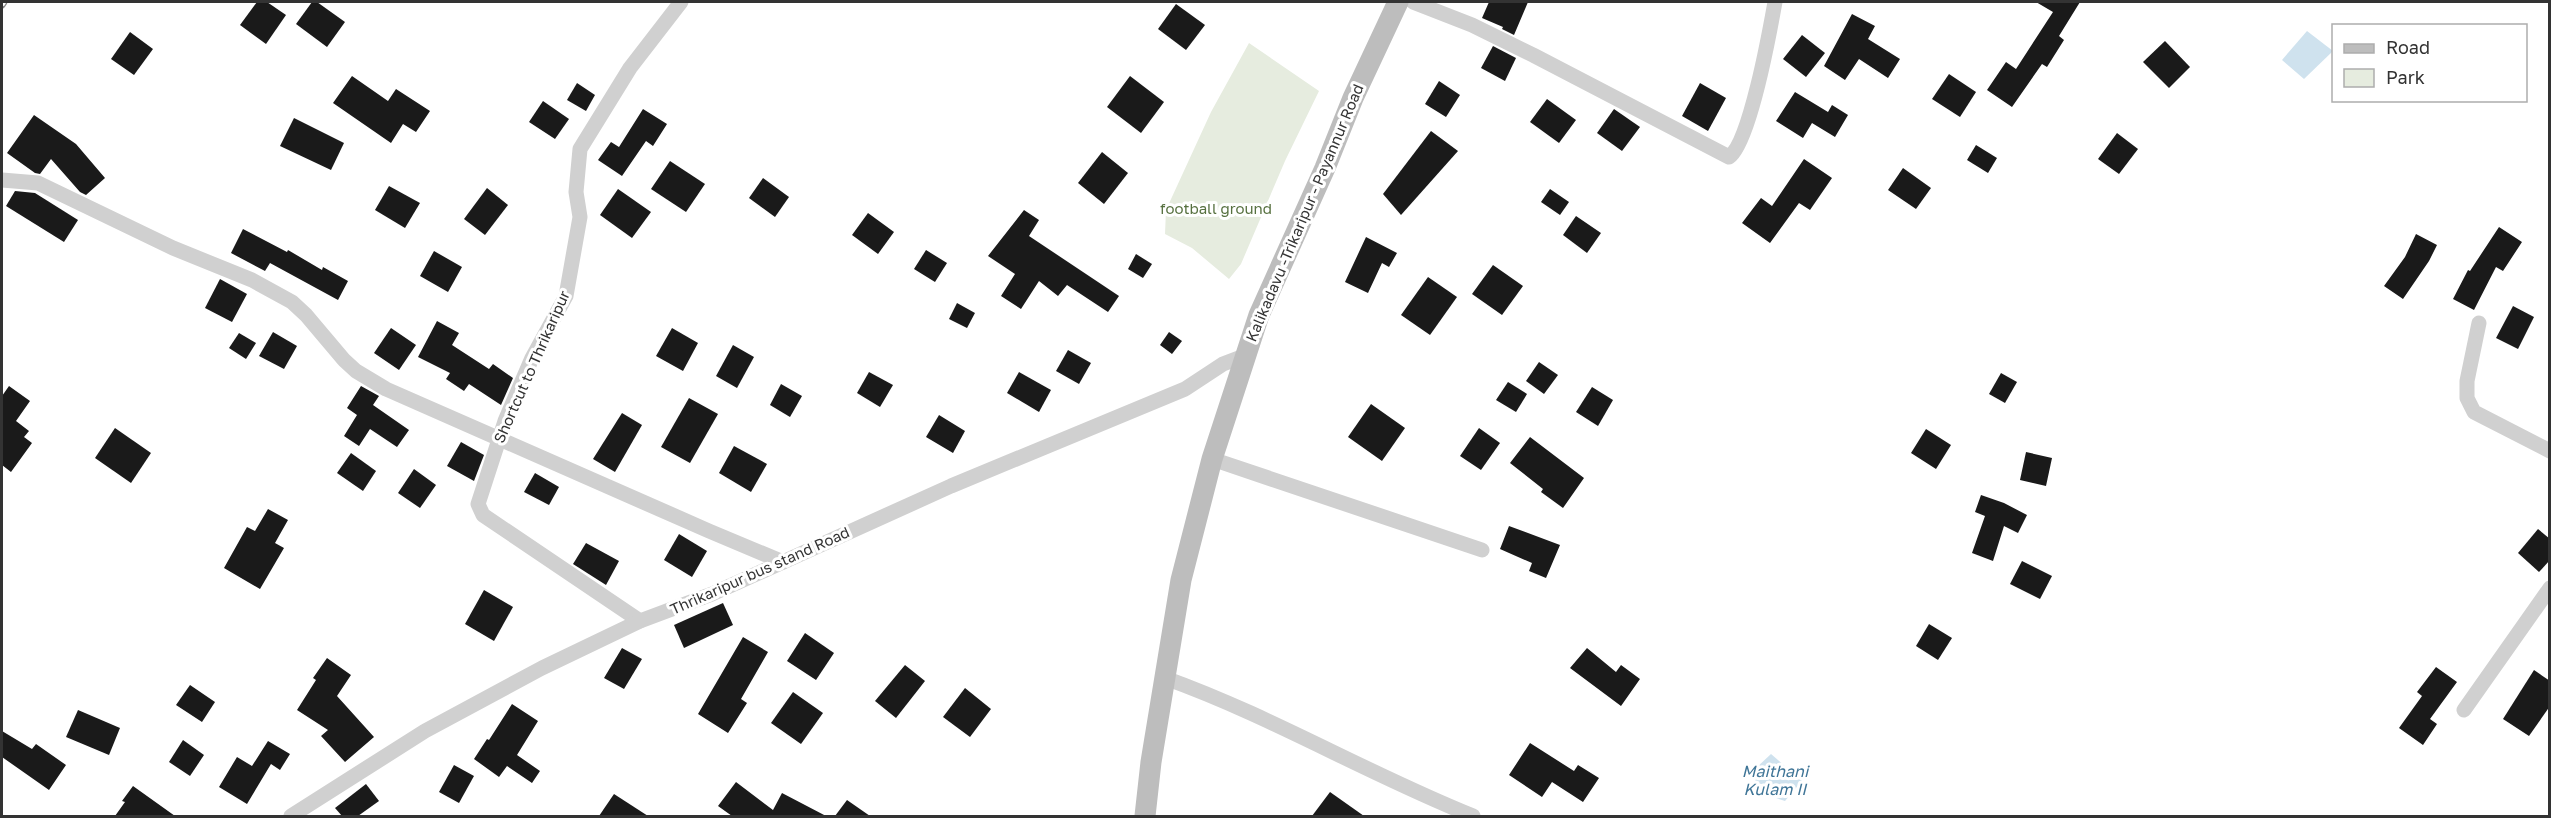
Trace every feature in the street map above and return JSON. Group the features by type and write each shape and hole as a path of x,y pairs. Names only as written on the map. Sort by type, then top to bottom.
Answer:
{"main road":[{"name":"Kalikadavu -Trikaripur - Payannur Road","path":"1145,816 1151,762 1181,580 1212,459 1244,356 1258,315 1326,168 1353,98 1398,2"}],"street":[{"name":"Shortcut to Thrikaripur","path":"640,621 483,515 478,504 499,438 532,358 566,296 580,217 576,192 580,149 630,68 681,2"},
{"path":"1413,2 1472,25 1729,157 1735,153 1744,132 1766,50 1775,2"},
{"path":"2,180 39,183 173,248 252,280 292,302 344,360 387,389 783,562"},
{"path":"2479,323 2467,381 2467,398 2474,412 2550,451"},
{"name":"Thrikaripur bus stand Road","path":"291,816 425,731 542,668 640,621 712,594 951,486 1185,389 1223,364 1244,356"},
{"path":"1212,459 1482,550"},
{"path":"2464,710 2550,588"},
{"path":"1165,678 1214,695 1409,789 1473,816"}],"green space":[{"name":"football ground","path":"1249,43 1319,91 1285,161 1241,264 1229,279 1192,248 1165,234 1166,210 1211,112"}],"water":[{"path":"2307,31 2332,50 2304,79 2282,60"},
{"name":"Maithani Kulam II","path":"1771,754 1802,781 1785,801 1755,791 1756,768"}],"building":[{"path":"257,2 267,2 286,15 266,44 240,25"},
{"path":"312,2 317,2 345,22 327,47 296,24"},
{"path":"1489,2 1528,2 1514,35 1502,29 1503,27 1482,18"},
{"path":"2036,2 2080,2 2059,36 2064,40 2047,67 2042,64 2012,107 1987,90 2006,62 2016,69 2053,12"},
{"path":"1176,4 1205,25 1186,50 1158,29"},
{"path":"1852,14 1875,26 1868,39 1900,59 1888,78 1859,59 1845,80 1824,66"},
{"path":"130,32 153,49 134,75 111,59"},
{"path":"1802,35 1825,53 1806,77 1783,59"},
{"path":"2165,41 2190,67 2169,88 2143,62"},
{"path":"1493,46 1516,58 1505,81 1481,68"},
{"path":"1949,74 1976,92 1960,117 1932,99"},
{"path":"352,76 388,101 396,89 430,111 416,132 403,124 391,143 333,103"},
{"path":"1130,76 1164,102 1141,133 1107,107"},
{"path":"1439,81 1460,95 1446,117 1425,104"},
{"path":"577,83 595,95 586,111 567,100"},
{"path":"1700,83 1726,98 1708,131 1682,116"},
{"path":"1795,92 1828,112 1832,105 1848,115 1835,137 1812,123 1803,138 1776,121"},
{"path":"1547,99 1576,120 1559,143 1530,122"},
{"path":"543,101 569,119 555,139 529,122"},
{"path":"643,109 667,124 653,146 646,141 622,176 598,160 611,142 619,147"},
{"path":"1614,109 1640,127 1622,151 1597,133"},
{"path":"34,115 76,144 105,178 86,195 80,192 51,159 40,174 35,173 7,153"},
{"path":"294,118 344,143 331,170 280,146"},
{"path":"1431,131 1458,151 1401,215 1383,194"},
{"path":"2117,133 2138,149 2119,174 2098,159"},
{"path":"1976,145 1997,158 1988,173 1967,160"},
{"path":"1102,152 1128,173 1104,204 1078,183"},
{"path":"1804,159 1832,178 1810,210 1799,203 1770,243 1742,223 1761,198 1772,206"},
{"path":"670,161 705,184 686,212 651,189"},
{"path":"1903,168 1931,188 1916,209 1888,190"},
{"path":"763,178 789,197 775,217 749,198"},
{"path":"389,186 420,203 405,228 375,210"},
{"path":"487,188 508,205 485,235 464,219"},
{"path":"618,189 651,212 632,238 600,215"},
{"path":"1550,189 1569,202 1560,215 1541,202"},
{"path":"15,191 35,193 78,220 64,242 6,206"},
{"path":"1024,210 1039,220 1029,236 1119,296 1108,312 1067,285 1058,296 1039,281 1021,309 1001,296 1015,274 988,256"},
{"path":"868,213 894,232 878,254 852,235"},
{"path":"1576,216 1601,233 1587,253 1563,235"},
{"path":"2499,227 2522,242 2503,271 2496,267 2474,310 2453,299 2468,270 2470,271"},
{"path":"243,229 348,281 338,300 270,263 265,271 231,253"},
{"path":"2416,234 2437,245 2403,299 2384,286 2405,257"},
{"path":"1366,237 1397,253 1389,267 1382,263 1368,293 1345,282"},
{"path":"926,250 947,263 935,282 914,269"},
{"path":"434,251 462,267 448,292 420,276"},
{"path":"1136,254 1152,264 1143,278 1128,269"},
{"path":"1493,265 1523,286 1502,315 1472,294"},
{"path":"1428,277 1457,297 1430,335 1401,315"},
{"path":"220,279 247,294 232,322 205,308"},
{"path":"957,303 975,313 967,328 949,319"},
{"path":"2513,306 2534,317 2518,349 2496,338"},
{"path":"437,321 459,333 452,345 489,369 493,364 513,378 501,405 469,384 464,391 446,379 450,373 418,357"},
{"path":"391,328 416,345 399,370 374,353"},
{"path":"672,328 698,343 683,371 656,356"},
{"path":"273,332 297,346 284,369 259,356"},
{"path":"1169,332 1182,341 1172,354 1160,345"},
{"path":"239,333 256,343 246,359 229,348"},
{"path":"733,345 754,357 737,388 716,376"},
{"path":"1068,350 1091,363 1079,384 1056,371"},
{"path":"1539,362 1558,375 1544,394 1526,381"},
{"path":"869,372 893,385 880,407 857,393"},
{"path":"1019,372 1051,390 1039,412 1007,393"},
{"path":"2001,373 2017,382 2005,403 1989,394"},
{"path":"1508,382 1527,394 1516,412 1496,400"},
{"path":"781,384 802,396 790,417 770,405"},
{"path":"9,386 30,401 16,421 29,431 24,437 32,443 11,472 2,465 2,396"},
{"path":"361,386 379,396 373,405 409,430 397,447 370,429 359,446 344,436 357,415 347,408"},
{"path":"1592,387 1613,400 1598,426 1576,412"},
{"path":"689,398 718,414 690,463 661,447"},
{"path":"1371,404 1405,428 1382,461 1348,437"},
{"path":"622,413 642,425 615,472 593,459"},
{"path":"939,415 965,431 953,453 926,437"},
{"path":"115,428 151,453 131,483 95,458"},
{"path":"1479,428 1500,443 1481,470 1460,456"},
{"path":"1926,429 1951,445 1936,469 1911,453"},
{"path":"1530,437 1584,478 1563,508 1541,492 1543,489 1510,463"},
{"path":"461,442 484,455 474,481 447,466"},
{"path":"734,446 767,464 751,492 719,473"},
{"path":"2026,452 2052,458 2046,486 2020,480"},
{"path":"351,453 376,471 363,491 337,473"},
{"path":"414,469 436,485 420,508 398,493"},
{"path":"535,473 559,487 549,505 524,492"},
{"path":"1981,495 2004,503 2027,515 2018,533 2004,526 1993,561 1972,553 1985,516 1975,512"},
{"path":"268,509 288,520 275,543 284,548 260,589 224,568 247,527 255,531"},
{"path":"1509,526 1560,545 1546,578 1529,571 1532,563 1500,549"},
{"path":"2538,529 2550,539 2550,560 2539,572 2518,553"},
{"path":"679,534 707,551 692,577 664,560"},
{"path":"586,543 619,561 606,585 573,564"},
{"path":"2022,561 2052,576 2040,599 2010,584"},
{"path":"484,590 513,607 494,641 465,624"},
{"path":"723,603 733,625 684,648 674,625"},
{"path":"1929,624 1952,638 1938,660 1916,646"},
{"path":"805,633 834,653 816,680 787,661"},
{"path":"743,637 768,652 741,699 747,703 728,733 698,714"},
{"path":"622,648 642,659 624,689 604,678"},
{"path":"1587,648 1616,672 1621,665 1640,679 1621,706 1570,668"},
{"path":"327,658 351,675 337,696 374,737 345,762 321,736 328,730 297,710 316,680 313,678"},
{"path":"905,665 925,681 896,718 875,701"},
{"path":"2436,667 2457,682 2430,719 2437,724 2423,745 2399,728 2422,696 2417,692"},
{"path":"2534,670 2550,681 2550,706 2529,736 2503,719"},
{"path":"190,685 215,702 202,722 176,705"},
{"path":"965,688 991,709 970,737 943,717"},
{"path":"793,692 823,713 801,744 771,723"},
{"path":"512,704 538,721 517,755 540,771 532,783 507,766 499,777 474,759"},
{"path":"78,710 120,728 109,755 66,737"},
{"path":"2,731 32,749 36,744 66,765 49,790 2,757"},
{"path":"183,740 204,755 190,776 169,762"},
{"path":"268,741 290,754 280,770 271,764 247,804 219,787 237,757 252,766"},
{"path":"1530,743 1574,771 1578,765 1599,778 1583,802 1552,782 1542,797 1509,775"},
{"path":"454,765 474,776 459,803 439,792"},
{"path":"736,782 773,810 782,793 826,816 732,816 718,806"},
{"path":"366,784 379,801 358,816 342,816 335,808"},
{"path":"133,786 175,816 115,816"},
{"path":"1330,792 1364,816 1312,816"},
{"path":"614,794 648,816 599,816"},
{"path":"847,800 870,816 835,816"}]}
